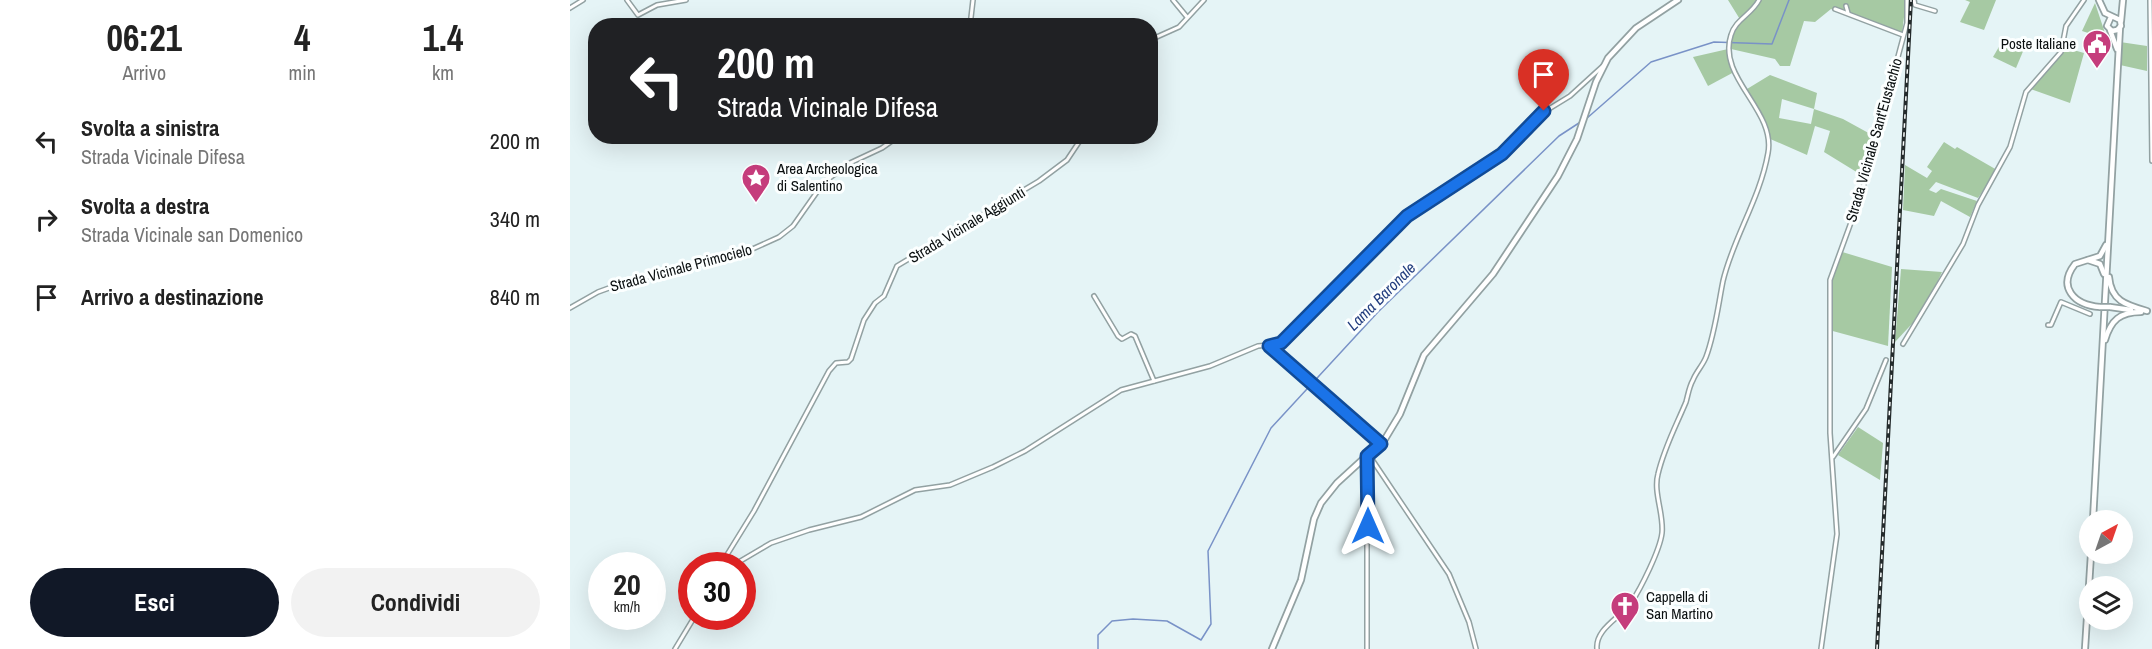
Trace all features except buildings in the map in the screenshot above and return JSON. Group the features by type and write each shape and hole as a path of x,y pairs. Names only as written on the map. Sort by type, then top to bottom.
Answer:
{"main road":[{"path":"1272,649 1301,580 1319,508 1332,488 1381,444 1394,427 1424,355 1498,266 1558,177 1584,119 1604,65 1612,53 1636,28 1678,0"},
{"path":"2098,0 2103,11 2121,25"},
{"path":"2098,0 2116,43 2119,74"},
{"path":"2107,24 2119,12 2123,1"},
{"path":"2094,510 2123,1"},
{"path":"2110,30 2117,30 2121,25"},
{"path":"2109,231 2103,254 2073,267 2068,278 2068,290 2080,304 2150,311"},
{"path":"2086,260 2098,262 2103,267 2105,297"},
{"path":"2107,261 2111,288 2118,300 2129,307 2150,311"},
{"path":"2102,349 2109,328 2119,316 2150,311"},
{"path":"2085,649 2090,564"}],"street":[{"path":"570,8 583,0"},
{"path":"627,0 638,15 657,5 686,0"},
{"path":"970,18 973,0"},
{"path":"1173,0 1188,18"},
{"path":"1158,37 1174,30 1204,0"},
{"path":"1597,649 1597,640 1603,631 1632,600 1660,542 1662,529 1658,473 1692,381 1706,357 1723,281 1758,193 1767,158 1769,147 1766,127 1728,51 1733,29 1753,11 1759,0"},
{"name":"Strada Vicinale Sant'Eustachio","path":"1821,649 1836,544 1830,433 1830,280 1861,195 1907,23 1907,0"},
{"path":"1914,0 1915,5 1935,11"},
{"path":"1903,344 1964,244 1978,205 2010,147 2026,92 2061,52 2066,26 2084,0"},
{"path":"2150,0 2152,161"},
{"path":"1846,6 1849,14"},
{"path":"1835,9 1903,35"},
{"path":"756,553 781,540 861,517 915,490 950,485 981,472 1025,451 1115,392 1210,366 1254,347 1281,343 1407,216 1502,154 1521,137 1539,115 1570,96 1604,65"},
{"name":"Strada Vicinale Primocielo","path":"570,308 598,292 620,284 740,253 779,237 793,226 824,182 850,163 888,144"},
{"name":"Strada Vicinale Aggiunti","path":"729,552 754,511 829,371 836,363 848,362 850,359 864,320 875,303 884,296 894,269 989,209 1039,181 1067,160 1078,144"},
{"path":"1094,296 1118,336 1122,339 1134,334 1154,381"},
{"path":"2048,325 2051,325 2061,302 2090,314"},
{"path":"1269,346 1381,444"},
{"path":"1833,457 1866,409 1886,360"},
{"path":"1367,649 1368,455"},
{"path":"1368,455 1449,574 1469,622 1476,649"},
{"path":"675,649 687,630"}],"green space":[{"path":"1728,0 1906,0 1902,34 1831,9 1815,22 1804,21 1790,66 1780,66 1775,59 1731,49 1734,27 1741,21"},
{"path":"1965,0 1996,0 1984,30 1960,22 1970,2"},
{"path":"2095,3 2107,39 2082,31"},
{"path":"2003,40 2024,49 2016,68 1993,57"},
{"path":"2120,42 2147,46 2147,71 2120,65"},
{"path":"2063,47 2084,53 2070,103 2028,88 2052,65"},
{"path":"1728,49 1736,71 1708,86 1693,57"},
{"path":"1770,75 1817,93 1814,109 1843,119 1874,136 1863,176 1824,152 1830,131 1815,126 1807,155 1768,138 1760,114 1747,89","holes":["1782,99 1814,109 1811,124 1779,118"]},
{"path":"1944,142 1997,170 1978,198 1936,182 1929,190 1936,193 1941,189 1977,201 1970,217 1941,201 1934,216 1903,210 1905,165 1927,178 1932,171 1927,167"},
{"path":"1839,251 1892,267 1888,346 1829,330 1831,276"},
{"path":"1901,269 1942,272 1923,312 1895,342"},
{"path":"1858,427 1883,443 1880,480 1838,455"}],"waterway":[{"name":"Lama Baronale","path":"1586,119 1651,62 1714,42 1772,44 1789,0"},
{"name":"Lama Baronale","path":"1098,649 1098,635 1112,621 1133,619 1167,621 1201,640 1211,624 1208,551 1271,428 1378,312 1559,136 1582,121"}],"railway":[{"path":"1877,649 1911,0"}],"place":[{"name":"Poste Italiane","path":"2097,70"},
{"name":"Area Archeologica di Salentino","path":"756,204"},
{"name":"Cappella di San Martino","path":"1625,632"}],"route":[{"path":"1368,526 1367,456 1381,444 1269,346 1281,343 1407,216 1425,202 1478,172 1502,154 1544,111"}]}
